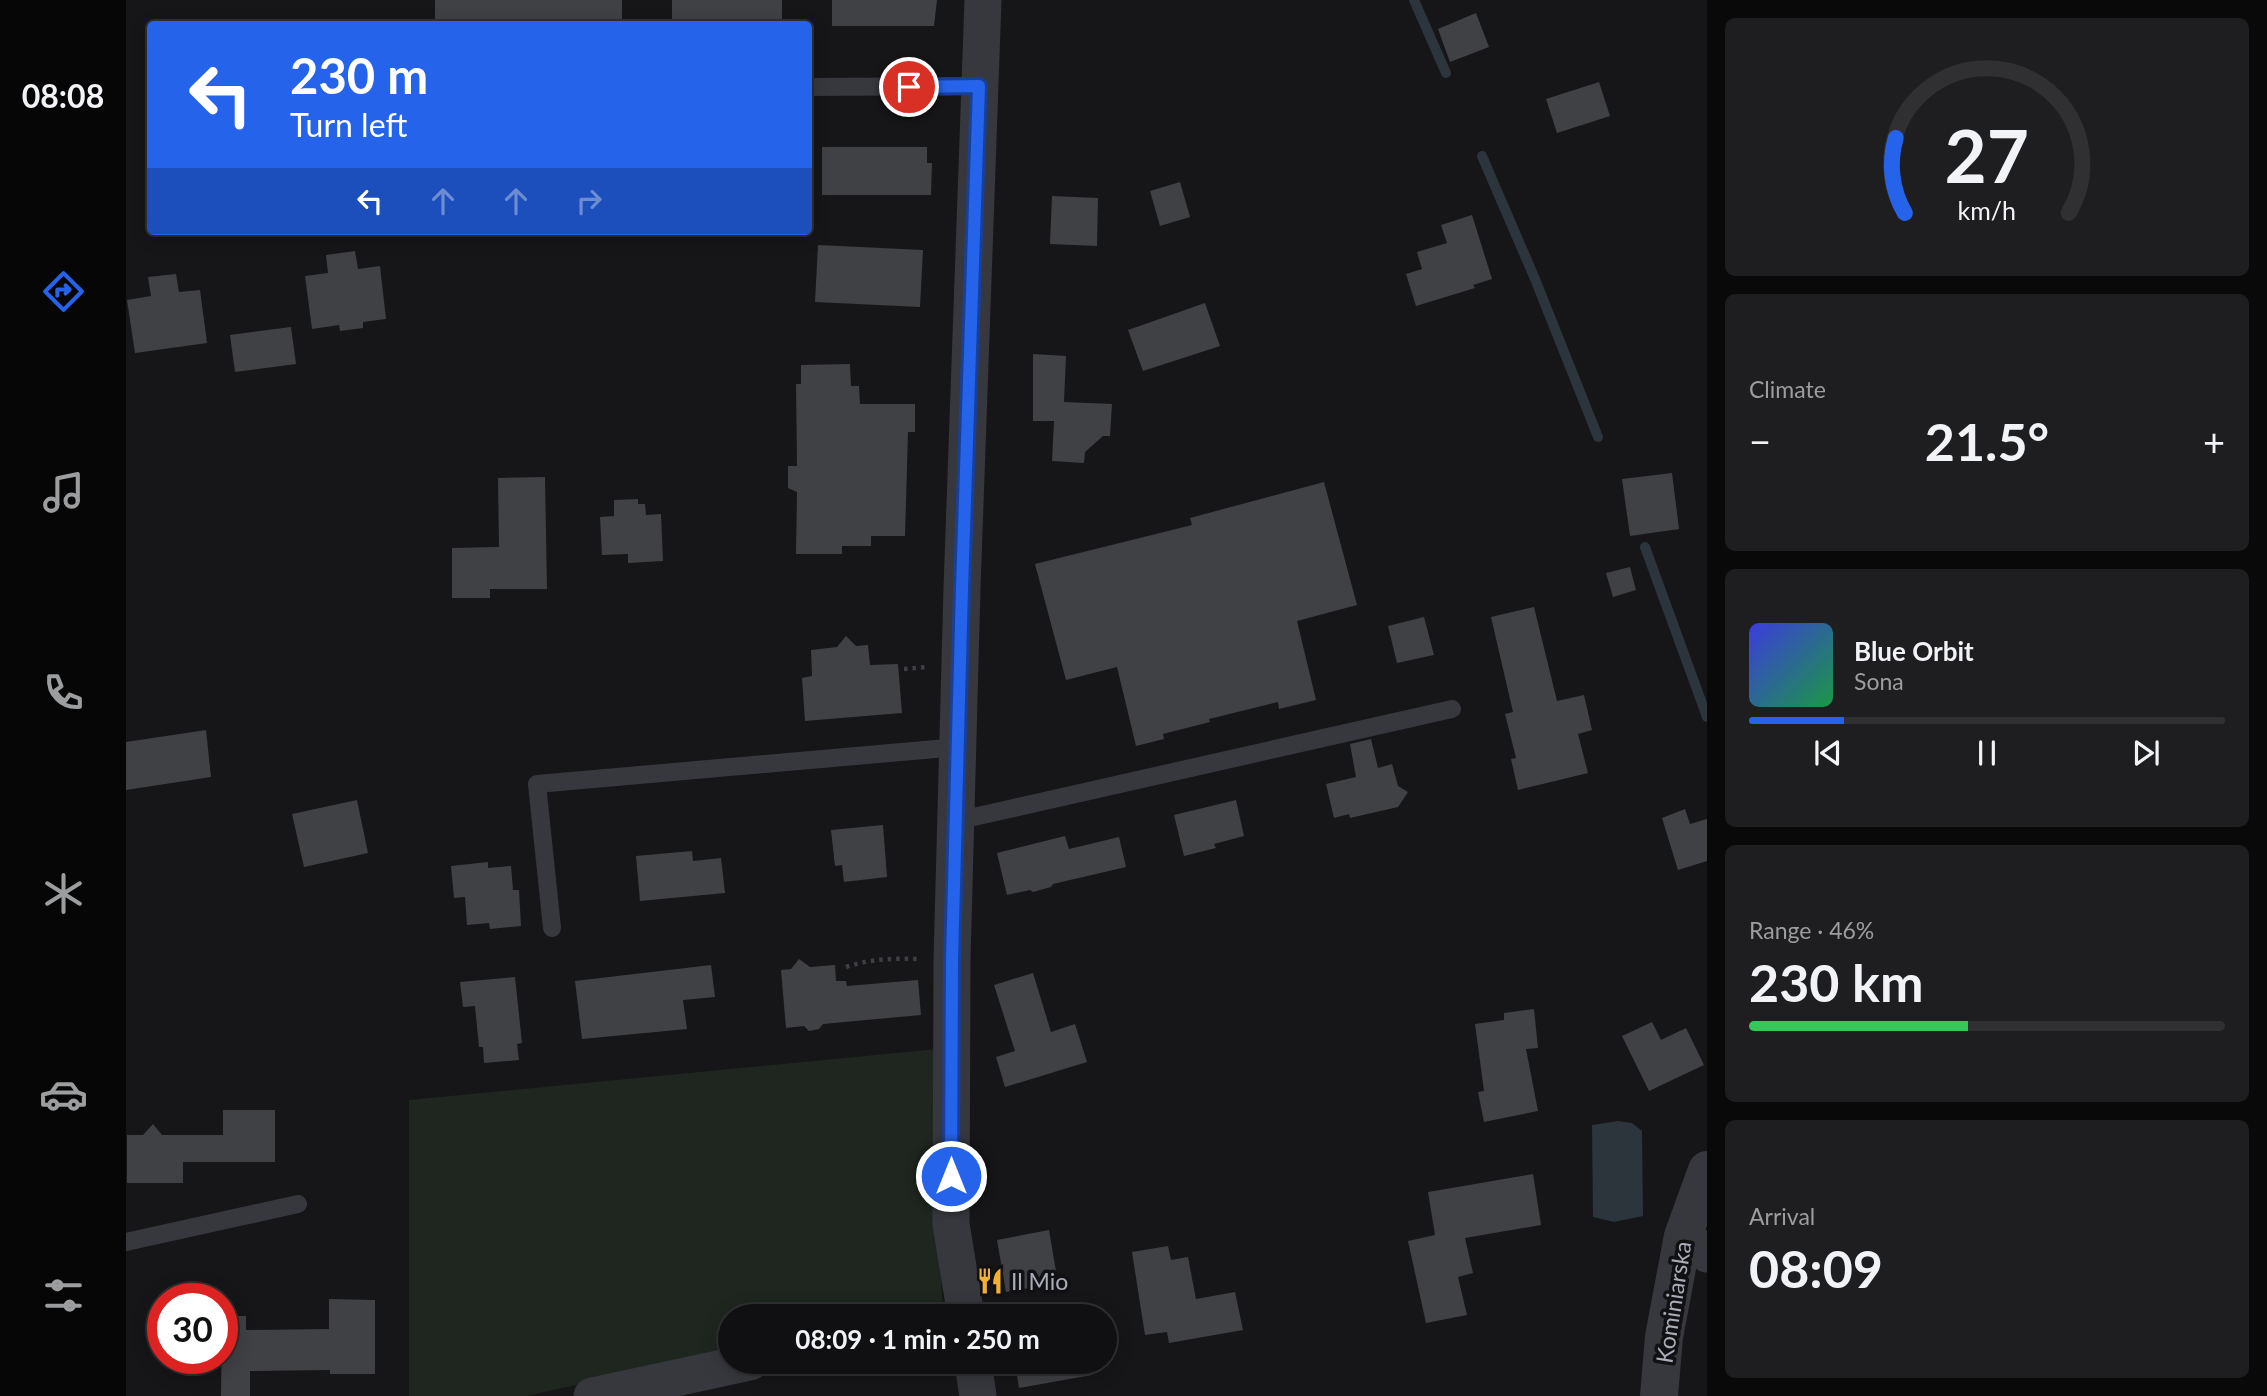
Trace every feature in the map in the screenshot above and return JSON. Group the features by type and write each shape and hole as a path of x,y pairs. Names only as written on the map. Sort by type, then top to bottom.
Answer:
{"street":[{"path":"962,1304 951,1224 952,960 983,0"},
{"name":"Kominiarska","path":"1660,1396 1664,1337 1695,1245 1707,1170"},
{"path":"592,1396 718,1369"},
{"path":"975,1374 978,1396"}],"lane":[{"path":"812,87 979,86"},
{"path":"956,821 1452,709"},
{"path":"552,928 537,784 958,747"},
{"path":"126,1242 298,1204"}],"path":[{"path":"904,669 940,665"},
{"path":"846,967 872,961 922,959"}],"shaded area":[{"path":"937,1049 935,1200 943,1304 718,1304 718,1354 526,1396 409,1396 409,1100"},
{"path":"1618,1121 1632,1123 1642,1131 1643,1216 1614,1222 1593,1217 1592,1125"}],"building":[{"path":"435,0 622,0 622,21 435,21"},
{"path":"672,0 782,0 782,21 672,21"},
{"path":"832,0 937,0 934,26 832,26"},
{"path":"1476,13 1489,47 1450,62 1438,29"},
{"path":"1599,82 1610,116 1557,133 1546,99"},
{"path":"822,147 927,147 927,163 932,163 931,195 822,195"},
{"path":"1180,182 1190,217 1160,226 1150,191"},
{"path":"1052,196 1098,198 1097,246 1050,244"},
{"path":"1472,215 1492,279 1473,285 1475,288 1416,306 1406,274 1422,269 1417,252 1447,243 1441,225"},
{"path":"818,245 923,250 920,307 815,302"},
{"path":"355,251 358,269 380,266 386,319 363,322 363,328 340,331 339,325 312,329 305,276 328,273 326,255"},
{"path":"176,274 179,292 200,290 207,343 135,353 127,300 151,296 148,277"},
{"path":"1205,303 1220,346 1143,371 1128,330"},
{"path":"291,327 296,364 235,372 230,335"},
{"path":"1033,354 1066,356 1064,402 1112,404 1110,436 1103,436 1085,452 1084,463 1052,461 1054,421 1033,421"},
{"path":"850,364 851,386 859,386 860,404 915,404 915,432 908,432 905,536 871,536 871,546 842,546 842,554 796,554 797,492 788,488 788,466 797,466 796,384 801,384 801,365"},
{"path":"1672,473 1679,529 1630,536 1622,479"},
{"path":"545,477 547,589 490,589 490,598 452,598 452,548 499,547 498,478"},
{"path":"1324,482 1357,605 1297,621 1316,700 1279,709 1278,702 1209,719 1210,722 1163,734 1164,739 1136,746 1117,667 1066,680 1035,564 1192,525 1190,518"},
{"path":"638,499 638,504 645,504 646,515 661,514 663,561 628,563 628,554 602,555 600,517 614,516 614,500"},
{"path":"1630,567 1636,590 1613,597 1606,573"},
{"path":"1534,607 1557,701 1584,695 1592,730 1578,734 1588,773 1518,790 1511,759 1516,758 1505,714 1513,712 1491,617"},
{"path":"1424,617 1434,655 1397,663 1388,626"},
{"path":"846,636 856,646 868,645 870,665 898,664 902,713 805,721 802,678 812,676 811,650 837,647"},
{"path":"206,730 211,777 126,790 126,742"},
{"path":"1371,739 1378,768 1392,764 1398,786 1408,792 1398,807 1350,818 1349,814 1334,818 1326,784 1356,777 1350,744"},
{"path":"357,800 368,853 304,867 292,814"},
{"path":"1236,800 1244,836 1214,844 1216,848 1184,856 1174,815"},
{"path":"1685,809 1690,824 1707,819 1707,861 1678,870 1662,818"},
{"path":"883,825 887,877 844,882 842,865 835,866 831,830"},
{"path":"1065,836 1069,849 1119,837 1126,867 1053,884 1033,892 1030,890 1007,895 997,853"},
{"path":"692,851 693,861 721,858 725,893 640,901 636,856"},
{"path":"488,862 488,868 511,866 513,890 519,890 521,926 490,929 489,923 467,925 465,897 454,898 451,866"},
{"path":"799,959 810,967 835,965 836,981 846,981 847,986 918,980 921,1015 823,1024 819,1029 809,1031 804,1026 786,1028 781,970 791,969"},
{"path":"711,965 715,997 683,1000 687,1029 582,1039 575,981"},
{"path":"1033,973 1051,1032 1075,1024 1087,1062 1005,1087 996,1057 1015,1051 994,985"},
{"path":"515,977 522,1043 517,1044 519,1060 484,1063 483,1047 479,1047 475,1006 463,1007 460,982"},
{"path":"1534,1009 1538,1048 1526,1049 1538,1111 1484,1122 1478,1092 1484,1091 1475,1024 1504,1020 1504,1013"},
{"path":"1652,1022 1661,1040 1686,1028 1704,1065 1649,1091 1622,1036"},
{"path":"223,1110 275,1110 275,1162 183,1162 183,1183 127,1183 127,1135 143,1135 153,1124 162,1135 223,1135"},
{"path":"1533,1174 1541,1225 1465,1238 1473,1273 1458,1277 1467,1315 1426,1323 1408,1241 1435,1235 1428,1192"},
{"path":"1049,1230 1058,1283 1006,1292 997,1240"},
{"path":"1168,1246 1171,1260 1188,1257 1196,1299 1235,1292 1243,1330 1169,1343 1167,1332 1145,1335 1132,1252"},
{"path":"329,1299 375,1300 375,1374 330,1374 330,1370 250,1371 250,1396 221,1396 221,1374 238,1374 238,1316 246,1316 246,1330 329,1329"},
{"path":"1017,1374 1092,1374 1092,1375 1019,1388"}],"waterway":[{"path":"1414,0 1446,73"},
{"path":"1482,156 1598,437"},
{"path":"1645,547 1707,717"}],"place":[{"name":"Il Mio","path":"990,1281"}],"route":[{"path":"909,87 979,86 952,960 951,1176"}]}
